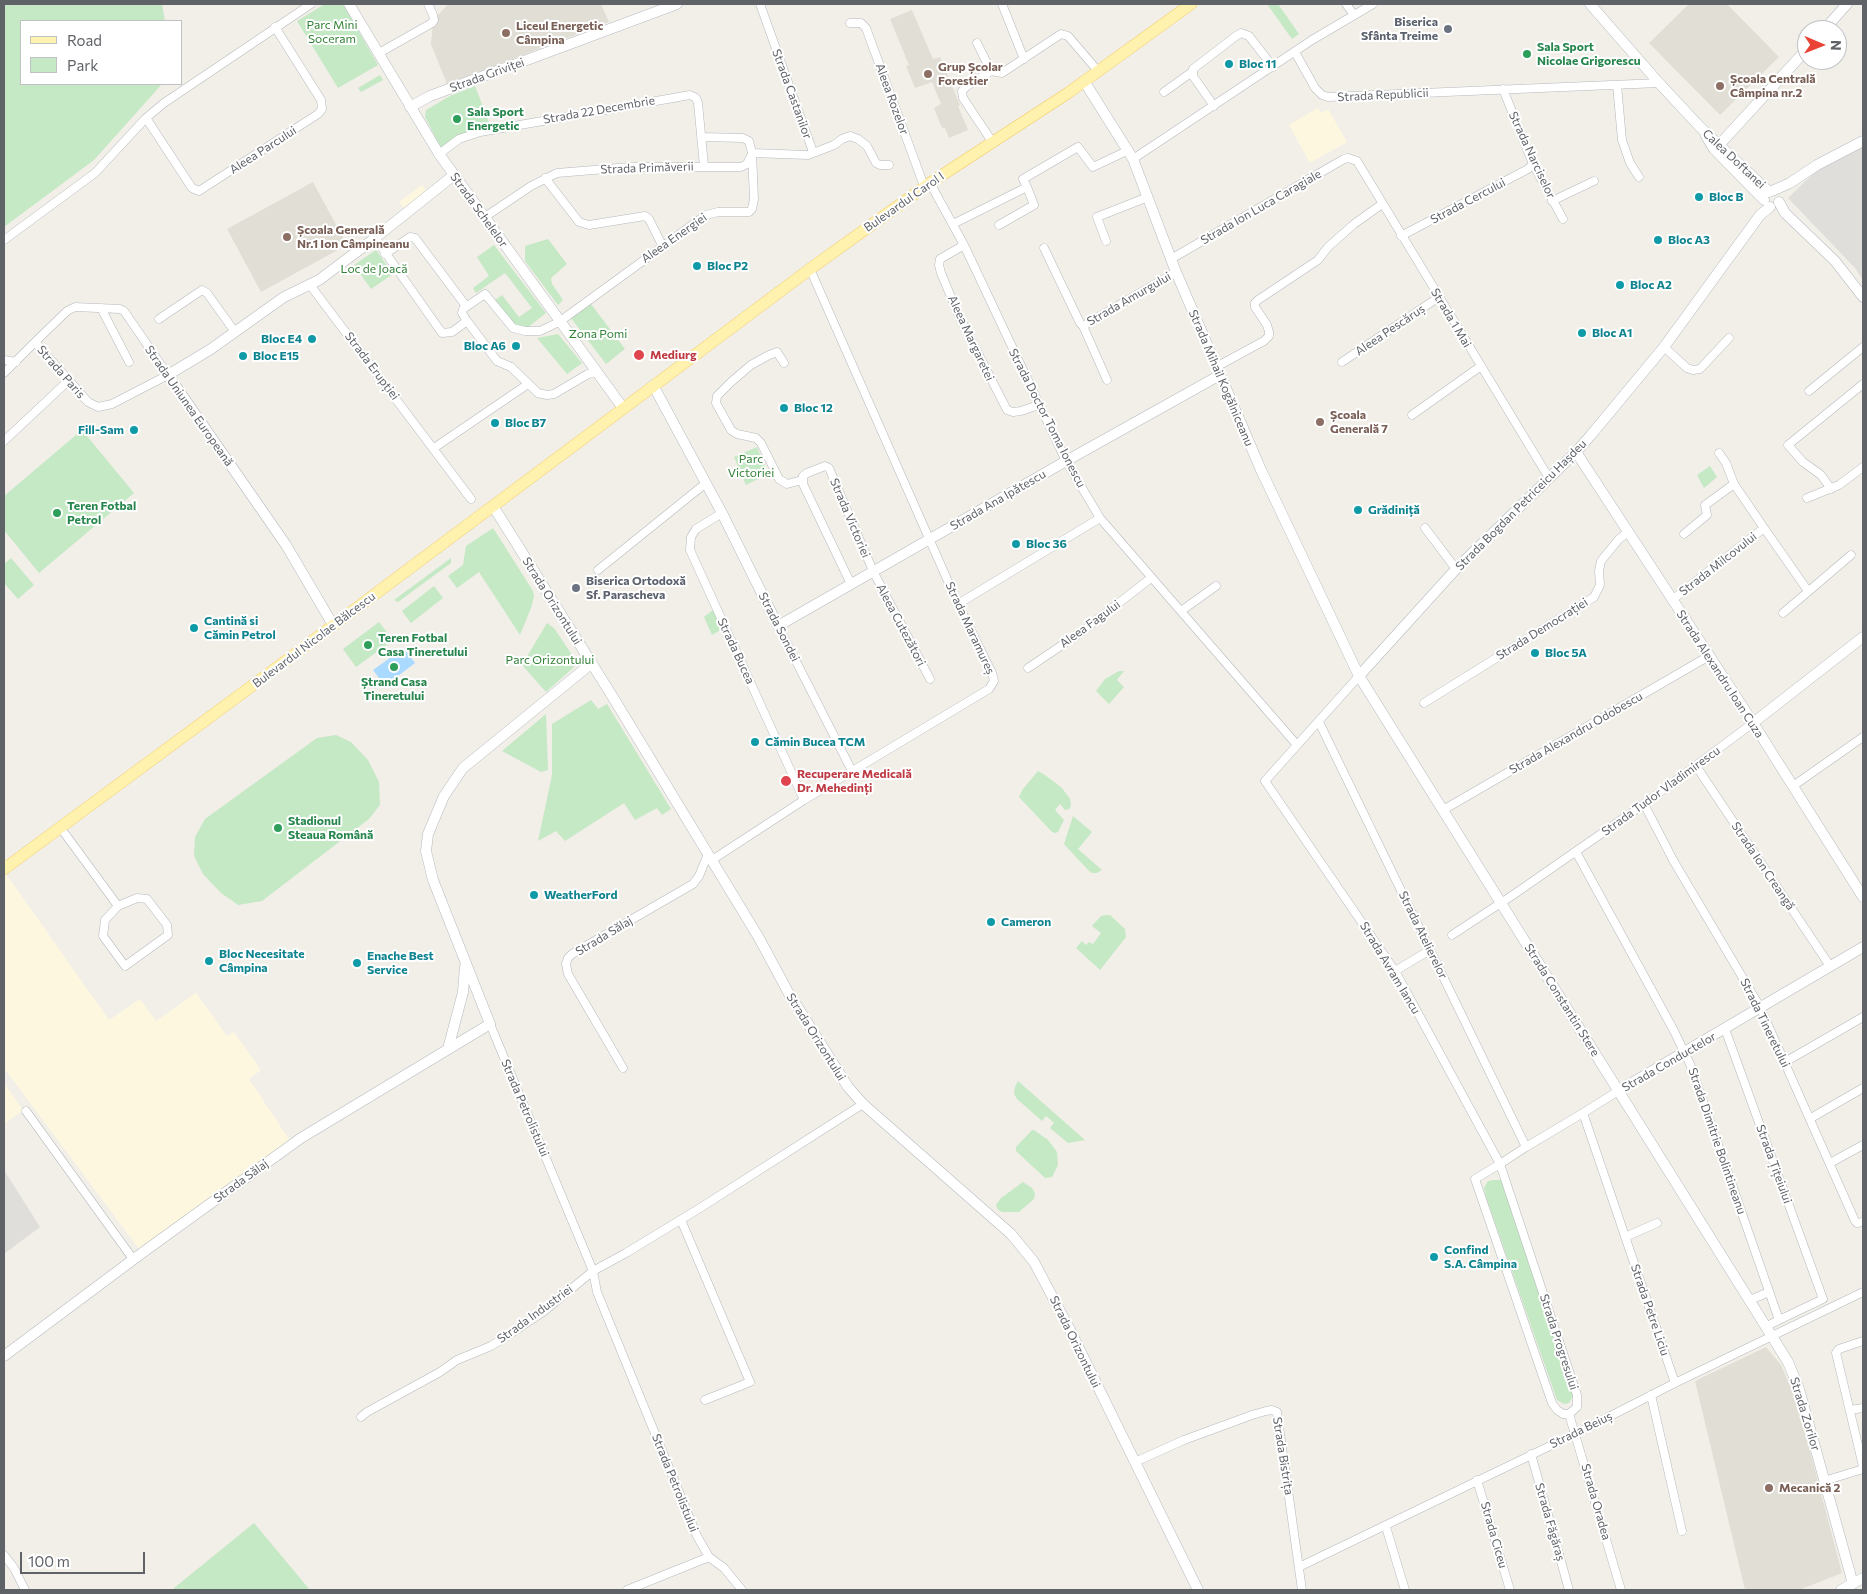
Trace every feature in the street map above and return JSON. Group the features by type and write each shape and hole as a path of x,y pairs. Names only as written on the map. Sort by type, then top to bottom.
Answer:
{"main road":[{"name":"Bulevardul Carol I","path":"623,408 927,184 993,143 1084,81 1191,4"},
{"name":"Bulevardul Nicolae Bălcescu","path":"4,869 623,408"}],"street":[{"path":"4,240 95,173 146,118 164,103 312,4"},
{"name":"Strada Schelelor","path":"349,4 439,154 623,408"},
{"path":"379,52 432,23 434,20 433,15 428,4"},
{"name":"Strada Griviței","path":"410,107 430,96 677,4"},
{"name":"Strada Castanilor","path":"760,4 814,152 834,146 846,137 854,137 867,146 876,163 890,165"},
{"path":"1002,4 1024,59"},
{"path":"1346,4 1354,15"},
{"path":"999,225 1034,205 1023,179 1078,147 1093,168 1131,154 1214,106 1294,52 1373,4"},
{"name":"Calea Doftanei","path":"1590,4 1659,84 1700,127 1720,144 1771,200"},
{"path":"1833,20 1847,4"},
{"name":"Aleea Rozelor","path":"850,23 860,24 866,28 927,184"},
{"name":"Aleea Parcului","path":"146,118 192,188 199,191 318,114 322,109 321,100 275,28"},
{"path":"1164,92 1192,72 1195,66 1241,33 1249,36 1273,66"},
{"path":"993,143 963,98 962,91 967,86 991,71 1002,73 1059,34 1068,36 1098,71"},
{"path":"978,43 991,71"},
{"name":"Strada Republicii","path":"1294,52 1315,88 1322,95 1328,97 1659,84"},
{"path":"1720,144 1797,60"},
{"path":"1192,72 1214,106"},
{"name":"Strada Mihail Kogălniceanu","path":"1084,81 1131,154 1176,272 1272,497 1359,676"},
{"path":"1617,85 1622,140 1630,163 1639,177"},
{"name":"Strada Narciselor","path":"1503,89 1533,164 1563,219"},
{"name":"Strada 22 Decembrie","path":"439,154 459,140 480,132 687,95 693,96 698,103 704,166"},
{"name":"Calea Doftanei","path":"1700,127 1714,149 1785,212 1835,261 1863,297"},
{"path":"702,137 747,139 752,153 806,155 814,152"},
{"name":"Strada Bogdan Petriceicu Hașdeu","path":"1265,781 1456,569 1576,452 1664,347 1771,200 1790,183 1817,165 1863,141"},
{"name":"Strada Primăverii","path":"485,217 531,186 545,178 565,171 630,167 744,166 752,153"},
{"name":"Aleea Energiei","path":"466,306 485,294 513,328 525,331 540,331 559,322 706,215 718,212 749,212 752,209 754,199 752,153"},
{"name":"Strada Ion Luca Caragiale","path":"1171,259 1344,159 1353,159"},
{"name":"Strada 1 Mai","path":"1353,159 1360,165 1401,236 1549,478"},
{"name":"Strada Cercului","path":"1401,236 1528,169 1533,164"},
{"path":"168,375 212,349 284,297 310,285 375,238 454,175"},
{"path":"545,178 579,222 589,225 644,216 649,219 662,246"},
{"path":"1552,201 1594,181"},
{"name":"Strada Doctor Toma Ionescu","path":"927,184 964,246 1066,461 1100,518 1297,745"},
{"path":"952,224 1027,187"},
{"path":"1106,241 1097,218 1148,197"},
{"path":"1218,371 1264,342 1268,336 1267,325 1255,307 1258,300 1318,260 1354,224 1382,204"},
{"path":"385,254 410,237 415,238 466,306 462,313 497,361 511,368 538,393 554,394 588,374 596,372"},
{"path":"375,238 442,333 452,332 467,321"},
{"name":"Aleea Margaretei","path":"964,246 940,259 939,265 959,316 1007,410 1021,412 1039,405"},
{"name":"Strada Amurgului","path":"1044,248 1083,326 1107,380"},
{"name":"Strada Maramureș","path":"710,857 991,686 993,677 958,604 810,269"},
{"name":"Strada Amurgului","path":"1083,326 1176,272"},
{"name":"Strada Erupției","path":"310,285 471,499"},
{"path":"159,319 202,290 207,293 234,332"},
{"name":"Aleea Pescăruș","path":"1342,362 1439,297"},
{"name":"Strada Uniunea Europeană","path":"4,374 70,308 120,309 124,311 286,545 333,625"},
{"path":"101,308 129,362"},
{"path":"1664,347 1687,368 1692,370 1700,368 1729,338"},
{"name":"Strada Paris","path":"35,342 68,381 93,406 103,407 168,375"},
{"path":"1809,391 1863,347"},
{"path":"784,363 777,352 751,365 717,396 716,403 731,430 738,434 756,438 761,442 779,479 787,484 802,480"},
{"path":"4,360 16,362"},
{"path":"1412,415 1481,366"},
{"name":"Strada Ana Ipătescu","path":"778,626 1066,461 1218,371"},
{"path":"4,441 68,381"},
{"path":"434,448 528,384"},
{"path":"1832,489 1821,475 1803,462 1788,445 1863,384"},
{"name":"Strada Sondei","path":"653,385 722,513 852,771"},
{"name":"Strada Alexandru Ioan Cuza","path":"1576,452 1863,897"},
{"name":"Strada Milcovului","path":"1719,453 1726,463 1734,484 1808,591"},
{"name":"Strada Victoriei","path":"851,584 803,484 803,476 807,473 825,466 829,468 873,572"},
{"path":"1807,498 1832,489 1863,467"},
{"path":"598,570 706,483"},
{"path":"1684,534 1707,515 1705,506 1708,502 1734,484"},
{"name":"Strada Orizontului","path":"493,506 592,663 759,938 788,992 838,1073 864,1104 1011,1234 1042,1273 1198,1590"},
{"name":"Strada Bucea","path":"722,513 696,529 691,537 690,550 804,800"},
{"path":"958,604 1100,518"},
{"path":"1425,528 1456,569"},
{"name":"Strada Milcovului","path":"1672,600 1764,528"},
{"name":"Strada Democrației","path":"1424,703 1594,597 1600,585 1599,571 1601,561 1620,538 1628,532"},
{"path":"1783,613 1851,555"},
{"name":"Aleea Cutezători","path":"873,572 930,679"},
{"name":"Aleea Fagului","path":"1028,668 1080,633 1151,578"},
{"path":"1181,612 1216,586"},
{"name":"Strada Tudor Vladimirescu","path":"1452,935 1502,903 1644,804 1753,724 1863,636"},
{"name":"Strada Alexandru Odobescu","path":"1443,810 1709,656"},
{"name":"Strada Petrolistului","path":"592,663 463,768 447,789 435,814 426,842 428,861 439,896 464,961 593,1271 597,1292 697,1536 709,1557 724,1568 742,1590"},
{"name":"Strada Constantin Stere","path":"1359,676 1768,1328"},
{"name":"Strada Atelierelor","path":"1319,722 1526,1147"},
{"path":"1793,786 1863,737"},
{"name":"Strada Ion Creangă","path":"1696,766 1830,966"},
{"name":"Strada Avram Iancu","path":"1265,781 1395,971 1500,1164"},
{"name":"Strada Tineretului","path":"1644,804 1673,860 1760,1008 1830,1163 1860,1223"},
{"path":"60,826 118,906"},
{"name":"Strada Dimitrie Bolintineanu","path":"1576,852 1685,1052 1779,1320"},
{"name":"Strada Sălaj","path":"623,1068 568,974 566,964 568,958 693,884 710,857"},
{"path":"137,898 147,899 167,925 168,935 125,966 103,936 105,920 118,906 137,898"},
{"name":"Strada Conductelor","path":"1475,1179 1618,1091 1863,947"},
{"path":"1395,971 1430,950"},
{"path":"448,1049 463,992 464,961"},
{"path":"1785,1062 1863,1017"},
{"name":"Strada Sălaj","path":"4,1356 133,1259 301,1138 490,1024"},
{"name":"Strada Țițeiului","path":"1725,1029 1823,1299 1779,1320"},
{"path":"1811,1118 1863,1088"},
{"name":"Strada Industriei","path":"361,1417 440,1372 457,1360 491,1346 543,1312 593,1271 681,1220 864,1104"},
{"path":"26,1110 133,1259"},
{"name":"Strada Petre Liciu","path":"1583,1113 1675,1383"},
{"path":"1830,1163 1863,1145"},
{"name":"Strada Progresului","path":"1475,1179 1552,1403 1563,1414 1569,1414 1577,1408 1577,1395 1500,1164"},
{"path":"681,1220 750,1382 704,1400"},
{"path":"1625,1237 1657,1223"},
{"path":"1750,1300 1769,1292"},
{"name":"Strada Beiuș","path":"1299,1567 1386,1527 1675,1383 1768,1328 1863,1292"},
{"path":"1768,1328 1779,1320"},
{"name":"Strada Zorilor","path":"1768,1328 1788,1362 1799,1389 1853,1584"},
{"path":"1824,1481 1863,1468 1836,1357 1837,1350 1863,1341"},
{"path":"1651,1395 1682,1531"},
{"path":"1850,1410 1863,1408"},
{"name":"Strada Bistrița","path":"1135,1462 1184,1440 1252,1415 1272,1410 1277,1412 1302,1590"},
{"name":"Strada Oradea","path":"1569,1414 1621,1590"},
{"name":"Strada Făgăraș","path":"1531,1454 1569,1590"},
{"name":"Strada Ciceu","path":"1477,1480 1510,1590"},
{"path":"1386,1527 1405,1590"},
{"path":"4,1555 14,1568 25,1590"},
{"path":"627,1590 709,1557"},
{"path":"1841,1590 1863,1578"}],"shaded area":[{"name":"Liceul Energetic Câmpina","path":"448,4 601,4 609,22 447,84 431,44 433,21"},
{"name":"Școala Centrală Câmpina nr.2","path":"1689,4 1727,4 1779,57 1720,115 1649,43"},
{"name":"Grup Școlar Forestier","path":"912,10 933,59 940,57 968,130 949,138 945,128 942,128 934,108 941,104 932,82 915,88 906,66 909,65 890,19"},
{"path":"1318,108 1321,113 1328,109 1347,142 1310,163 1289,125"},
{"path":"1863,146 1863,280 1855,268 1788,198 1816,171"},
{"name":"Școala Generală Nr.1 Ion Câmpineanu","path":"313,182 347,245 261,292 227,229"},
{"path":"422,185 428,193 405,210 399,202"},
{"path":"4,871 109,1020 140,999 156,1021 196,993 227,1036 234,1032 261,1070 249,1079 293,1145 142,1253 4,1068"},
{"path":"4,1083 23,1110 4,1124"},
{"path":"4,1170 40,1227 4,1254"},
{"name":"Mecanică 2","path":"1766,1347 1781,1365 1797,1402 1842,1573 1799,1590 1745,1590 1695,1381"}],"green space":[{"path":"4,4 162,4 165,20 20,20 20,85 161,85 94,160 4,227"},
{"name":"Parc Mini Soceram","path":"325,4 343,4 378,65 338,88 297,21"},
{"path":"1267,4 1278,4 1299,34 1292,39"},
{"path":"380,75 383,80 361,92 358,88"},
{"name":"Sala Sport Energetic","path":"475,86 490,125 454,138 441,148 425,117 426,110 450,96"},
{"name":"Zona Pomi","path":"548,239 567,264 551,278 552,284 563,300 558,305 525,261 525,246"},
{"path":"494,245 546,313 527,328 517,328 495,300 502,295 519,317 532,308 505,273 476,293 473,288 489,276 477,257"},
{"name":"Loc de Joacă","path":"376,250 393,274 371,289 354,265"},
{"name":"Zona Pomi","path":"591,304 625,349 606,364 571,318"},
{"path":"558,334 582,363 567,374 537,338"},
{"name":"Teren Fotbal Petrol","path":"82,430 134,493 39,573 4,530 4,496"},
{"name":"Parc Victoriei","path":"757,447 768,474 746,485 734,457"},
{"path":"1710,466 1717,477 1704,488 1697,475"},
{"path":"493,528 533,591 534,597 531,608 520,635 479,572 457,588 448,576 463,565 466,546"},
{"path":"11,558 34,585 18,599 4,583 4,564"},
{"path":"451,558 451,563 398,602 394,600"},
{"path":"434,586 443,598 411,623 402,611"},
{"path":"713,610 722,629 712,635 704,617"},
{"name":"Teren Fotbal Casa Tineretului","path":"379,622 393,640 356,667 343,649"},
{"name":"Parc Orizontului","path":"547,623 554,628 574,658 574,667 546,692 522,665"},
{"path":"1119,671 1124,671 1117,680 1124,687 1109,704 1096,691 1105,679"},
{"path":"591,700 598,709 607,704 671,809 662,815 657,808 635,820 624,803 565,841 556,831 538,841 552,775 552,724"},
{"path":"546,714 548,770 541,772 502,751"},
{"name":"Stadionul Steaua Română","path":"336,735 351,742 368,760 379,782 380,805 369,819 262,901 238,905 221,893 203,874 194,856 195,837 205,819 317,738"},
{"path":"1038,771 1062,788 1070,799 1071,806 1069,809 1065,810 1060,804 1055,810 1064,820 1058,832 1055,833 1019,797"},
{"path":"1073,816 1092,832 1078,849 1102,870 1097,873 1092,873 1088,870 1064,844"},
{"path":"1110,915 1125,929 1126,937 1100,970 1076,948 1082,941 1086,945 1089,942 1093,944 1101,933 1092,926 1101,916"},
{"path":"1018,1081 1085,1140 1068,1143 1050,1128 1054,1123 1046,1116 1042,1121 1017,1099 1014,1094"},
{"path":"1032,1130 1048,1140 1057,1152 1058,1165 1052,1177 1045,1178 1016,1151 1016,1147"},
{"path":"1501,1180 1504,1183 1573,1396 1569,1403 1564,1404 1557,1400 1486,1197 1484,1188 1488,1181"},
{"path":"1023,1182 1032,1188 1035,1193 1034,1199 1019,1212 1002,1212 998,1210 996,1205 1001,1198"},
{"path":"254,1523 310,1590 174,1590 174,1588"}],"water":[{"name":"Ștrand Casa Tineretului","path":"404,648 415,663 385,686 373,670"}],"place":[{"name":"Biserica Sfânta Treime","path":"1448,29"},
{"name":"Liceul Energetic Câmpina","path":"506,33"},
{"name":"Sala Sport Nicolae Grigorescu","path":"1527,54"},
{"name":"Bloc 11","path":"1229,64"},
{"name":"Grup Școlar Forestier","path":"928,74"},
{"name":"Școala Centrală Câmpina nr.2","path":"1720,86"},
{"name":"Sala Sport Energetic","path":"457,119"},
{"name":"Bloc B","path":"1699,197"},
{"name":"Școala Generală Nr.1 Ion Câmpineanu","path":"287,237"},
{"name":"Bloc A3","path":"1658,240"},
{"name":"Bloc P2","path":"697,266"},
{"name":"Bloc A2","path":"1620,285"},
{"name":"Bloc A1","path":"1582,333"},
{"name":"Bloc E4","path":"312,339"},
{"name":"Bloc A6","path":"516,346"},
{"name":"Mediurg","path":"639,355"},
{"name":"Bloc E15","path":"243,356"},
{"name":"Bloc 12","path":"784,408"},
{"name":"Școala Generală 7","path":"1320,422"},
{"name":"Bloc B7","path":"495,423"},
{"name":"Fill-Sam","path":"134,430"},
{"name":"Grădiniță","path":"1358,510"},
{"name":"Teren Fotbal Petrol","path":"57,513"},
{"name":"Bloc 36","path":"1016,544"},
{"name":"Biserica Ortodoxă Sf. Parascheva","path":"576,588"},
{"name":"Cantină si Cămin Petrol","path":"194,628"},
{"name":"Teren Fotbal Casa Tineretului","path":"368,645"},
{"name":"Bloc 5A","path":"1535,653"},
{"name":"Ștrand Casa Tineretului","path":"394,667"},
{"name":"Cămin Bucea TCM","path":"755,742"},
{"name":"Recuperare Medicală Dr. Mehedinți","path":"786,781"},
{"name":"Stadionul Steaua Română","path":"278,828"},
{"name":"WeatherFord","path":"534,895"},
{"name":"Cameron","path":"991,922"},
{"name":"Bloc Necesitate Câmpina","path":"209,961"},
{"name":"Enache Best Service","path":"357,963"},
{"name":"Confind S.A. Câmpina","path":"1434,1257"},
{"name":"Mecanică 2","path":"1769,1488"}]}
